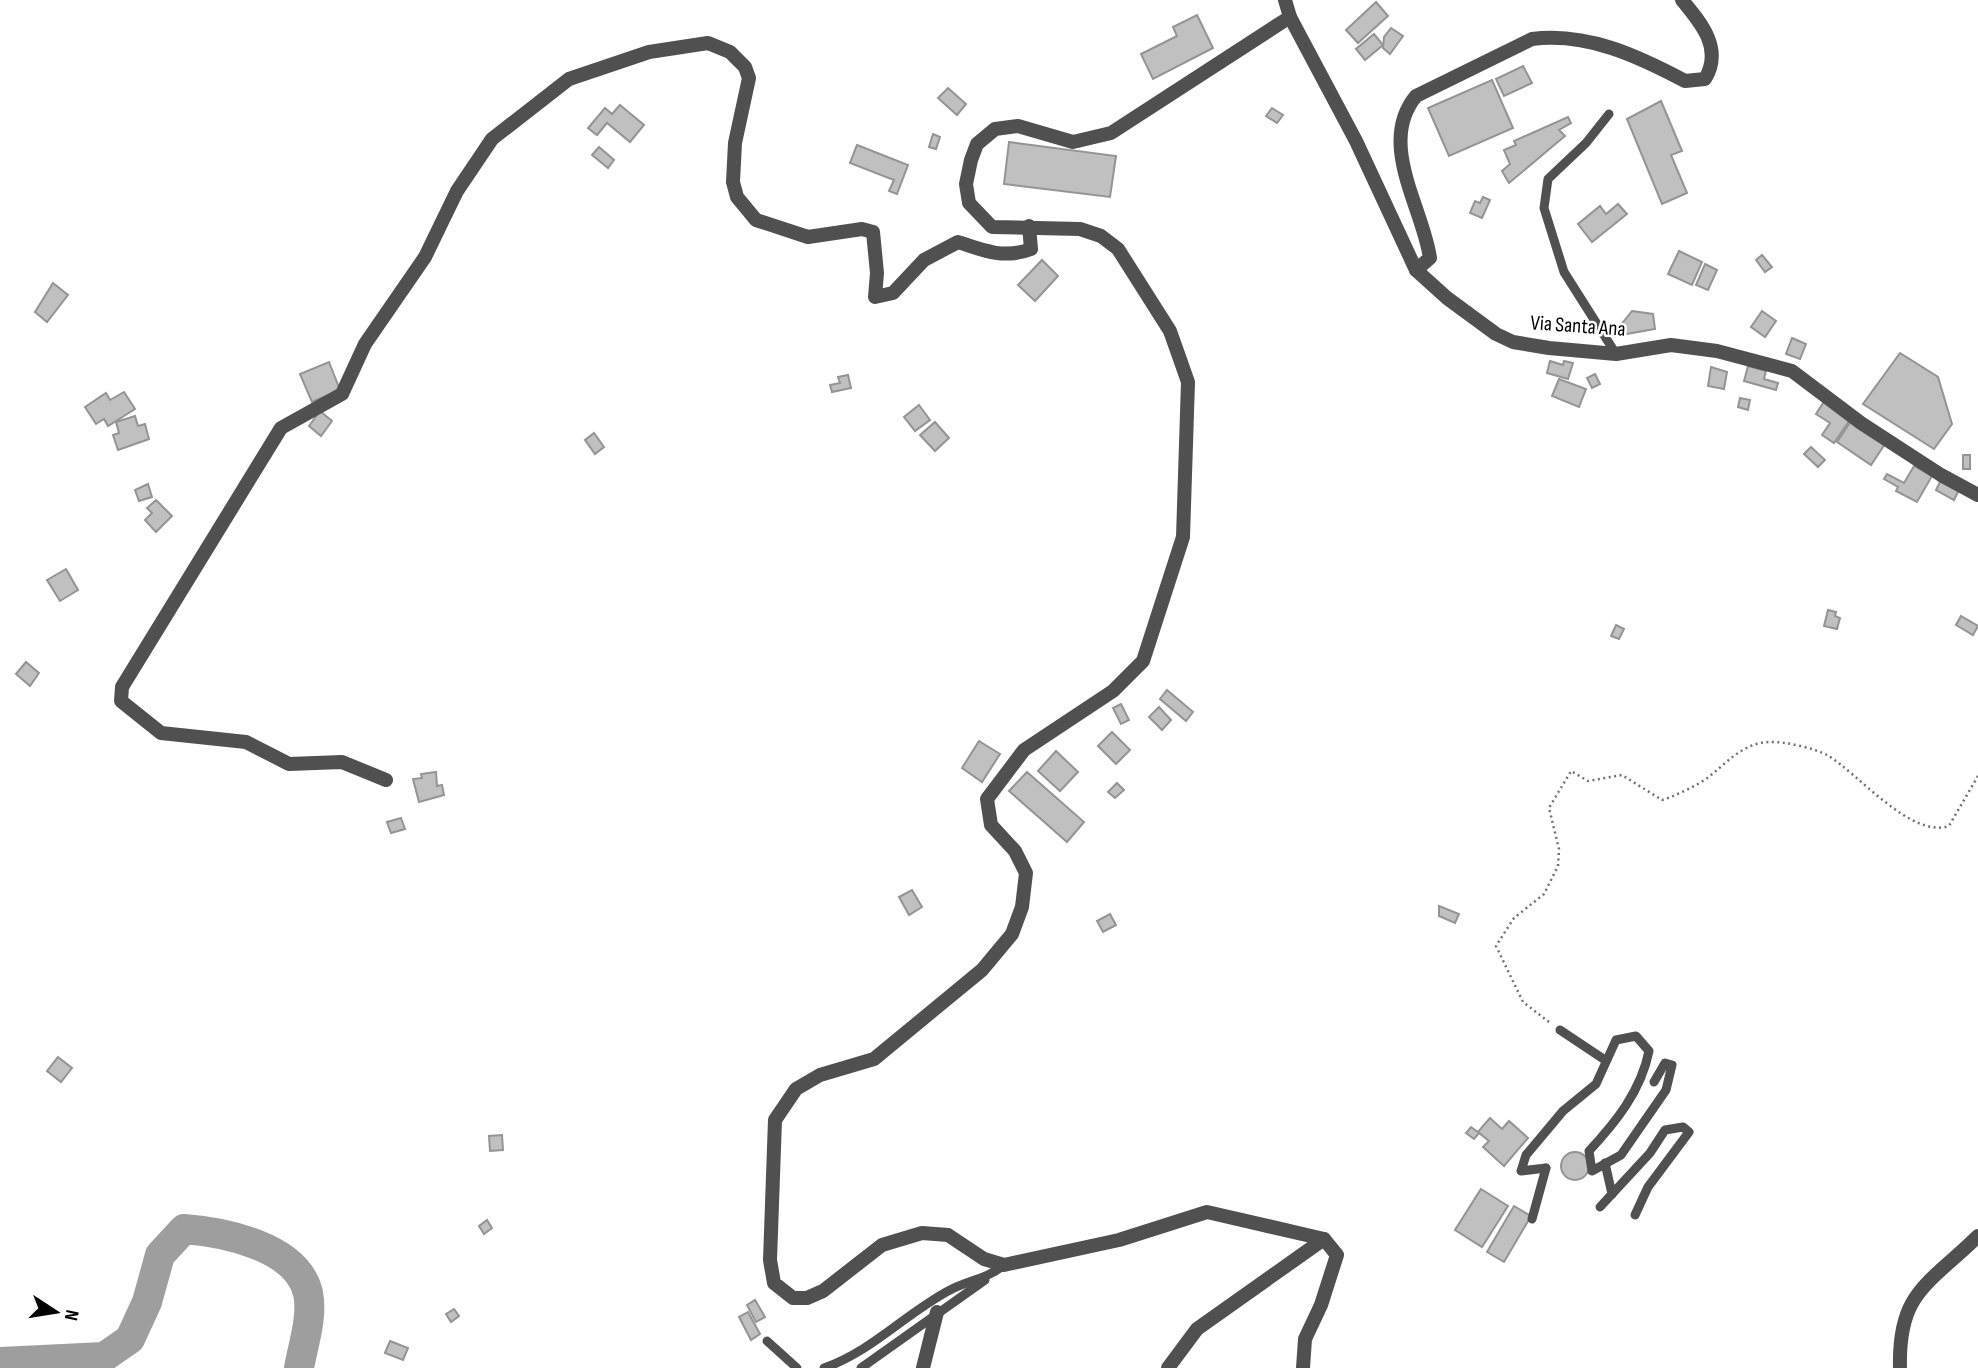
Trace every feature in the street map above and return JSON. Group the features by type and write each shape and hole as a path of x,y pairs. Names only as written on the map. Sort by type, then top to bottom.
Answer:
{"street":[{"name":"Via Santa Ana","path":"1285,0 1290,17 1356,141 1416,270 1486,327 1513,342 1549,348 1616,354 1671,345 1717,351 1792,370 1861,423 1941,475 1978,495"},
{"path":"1416,270 1430,258 1402,158 1406,107 1416,96 1532,39 1546,37 1619,49 1685,81 1698,82 1705,79 1710,71 1713,57 1710,41 1682,0"},
{"path":"1290,17 1111,132 1073,142 1018,126 995,129 977,144 967,184 969,203 992,227 1080,229 1110,243 1129,265 1170,331 1188,383 1183,537 1143,662 1113,691 1024,750 987,799 991,825 1015,851 1026,873 1022,907 1012,934 982,970 874,1059 820,1074 796,1089 775,1120 770,1260 774,1283 793,1298 807,1298 823,1291 882,1245 922,1233 948,1235 984,1259 1004,1265 1119,1240 1207,1212 1324,1239 1337,1255 1321,1305 1305,1339 1303,1368"},
{"path":"386,780 342,762 289,764 246,742 161,733 121,701 122,687 281,428 342,394 365,344 425,257 457,191 492,139 569,79 649,52 708,43 730,52 745,67 749,78 735,143 733,181 737,197 756,220 808,237 862,229 873,232 877,273 874,297 893,293 924,260 958,242 989,253 1017,254 1031,249 1029,226"},
{"path":"1900,1368 1901,1325 1910,1300 1978,1237"},
{"path":"1168,1368 1197,1329 1324,1239"},
{"path":"923,1368 937,1312"}],"lane":[{"path":"1609,114 1586,143 1548,179 1544,208 1563,272 1616,354"},
{"path":"1560,1030 1605,1060"},
{"path":"1532,1219 1546,1168 1521,1171 1526,1155 1563,1111 1596,1084 1616,1040 1636,1036 1649,1051 1644,1074 1627,1104 1589,1152 1592,1171 1621,1155 1666,1090 1672,1065 1665,1063 1654,1082"},
{"path":"1600,1207 1650,1153 1665,1130 1683,1127 1689,1132 1648,1187 1635,1215"},
{"path":"1605,1163 1612,1194"},
{"path":"1978,1237 1978,1243"},
{"path":"861,1368 937,1312 968,1295 1004,1265"},
{"path":"824,1368 856,1354 950,1289 989,1277"},
{"path":"767,1341 797,1368"}],"path":[{"path":"1560,1030 1523,1002 1496,946 1514,918 1544,894 1558,866 1559,849 1549,808 1571,771 1588,781 1622,775 1662,800 1702,781 1748,745 1771,741 1826,754 1903,813 1923,826 1938,830 1949,826 1978,776"}],"building":[{"path":"1376,2 1388,16 1358,43 1346,30"},
{"path":"1197,15 1213,48 1153,79 1141,54 1177,36 1173,27"},
{"path":"1391,28 1403,36 1390,54 1383,48 1384,37"},
{"path":"1374,34 1383,45 1365,60 1356,49"},
{"path":"1523,66 1532,83 1504,96 1496,79"},
{"path":"1492,80 1513,128 1449,156 1428,108"},
{"path":"948,88 966,104 957,115 938,98"},
{"path":"1661,101 1682,151 1671,155 1687,193 1662,204 1627,119"},
{"path":"620,105 644,125 630,142 607,123 597,135 588,128 605,108 612,114"},
{"path":"1272,108 1283,115 1277,123 1266,116"},
{"path":"1568,117 1571,123 1559,130 1565,136 1509,183 1502,171 1510,164 1504,150 1516,145 1514,141"},
{"path":"933,134 940,137 936,149 929,147"},
{"path":"1009,142 1116,156 1110,197 1004,184"},
{"path":"857,145 908,165 897,194 889,191 894,180 850,163"},
{"path":"599,147 614,160 608,168 592,155"},
{"path":"1483,197 1490,200 1482,218 1470,213 1475,201 1480,203"},
{"path":"1618,204 1627,214 1592,242 1578,224 1600,206 1606,214"},
{"path":"1679,251 1702,262 1692,285 1668,274"},
{"path":"1762,255 1772,267 1765,272 1756,260"},
{"path":"1042,260 1058,276 1035,301 1018,285"},
{"path":"1705,264 1717,270 1708,290 1696,285"},
{"path":"53,283 68,295 47,322 35,312"},
{"path":"1632,311 1653,314 1655,329 1621,335 1620,326"},
{"path":"1762,311 1776,321 1765,337 1751,327"},
{"path":"1792,338 1806,344 1800,359 1786,354"},
{"path":"1900,353 1938,377 1952,424 1934,449 1863,404"},
{"path":"1550,361 1563,365 1564,361 1573,363 1568,379 1547,373"},
{"path":"329,362 340,390 312,402 300,374"},
{"path":"1748,366 1766,371 1764,379 1778,383 1776,390 1744,381"},
{"path":"1711,367 1727,372 1724,389 1708,386"},
{"path":"1595,374 1600,384 1592,388 1587,378"},
{"path":"848,375 851,388 832,392 830,385 840,383 838,377"},
{"path":"1559,379 1586,389 1579,407 1552,396"},
{"path":"124,392 135,409 108,426 104,419 96,424 85,407 106,393 110,400"},
{"path":"1740,398 1750,400 1748,410 1738,407"},
{"path":"1825,400 1851,418 1834,443 1822,435 1830,423 1816,414"},
{"path":"919,405 930,420 915,431 904,417"},
{"path":"320,411 332,421 321,436 309,426"},
{"path":"135,416 138,426 145,424 149,439 118,450 113,435 119,433 116,422"},
{"path":"1851,421 1885,444 1871,465 1837,442"},
{"path":"935,422 949,438 935,451 920,435"},
{"path":"594,433 604,447 595,454 585,440"},
{"path":"1811,447 1825,460 1818,467 1804,454"},
{"path":"1963,455 1970,455 1970,469 1963,469"},
{"path":"1914,466 1932,476 1917,502 1896,491 1898,487 1884,479 1887,474 1904,483"},
{"path":"1941,480 1959,490 1954,500 1936,490"},
{"path":"148,484 152,497 139,501 135,490"},
{"path":"156,500 172,516 156,532 145,520 152,513 147,508"},
{"path":"66,569 78,590 60,601 47,580"},
{"path":"1828,610 1836,612 1835,616 1840,618 1837,629 1824,626"},
{"path":"1961,616 1978,626 1973,635 1956,625"},
{"path":"1616,625 1624,629 1619,639 1611,636"},
{"path":"26,662 39,673 30,686 16,674"},
{"path":"1167,690 1193,712 1186,721 1160,699"},
{"path":"1121,704 1129,720 1121,724 1113,708"},
{"path":"1159,707 1171,720 1162,730 1149,717"},
{"path":"1112,732 1130,750 1116,764 1098,746"},
{"path":"979,741 1000,754 982,782 962,768"},
{"path":"1056,751 1078,772 1060,791 1038,771"},
{"path":"436,772 437,786 442,785 444,795 419,802 413,779 422,778 421,774"},
{"path":"1027,772 1084,822 1067,842 1009,791"},
{"path":"1117,783 1124,790 1115,798 1108,792"},
{"path":"401,818 405,829 391,833 387,822"},
{"path":"912,890 922,907 909,915 899,897"},
{"path":"1439,906 1459,914 1455,923 1439,916"},
{"path":"1110,914 1116,925 1103,932 1097,921"},
{"path":"58,1057 72,1068 61,1082 47,1071"},
{"path":"1490,1118 1502,1129 1509,1121 1528,1138 1504,1166 1483,1147 1489,1141 1479,1133 1474,1139 1466,1133 1471,1127 1478,1132"},
{"path":"502,1135 503,1150 490,1151 489,1136"},
{"path":"1575,1152 1585,1156 1589,1166 1585,1176 1575,1180 1565,1176 1561,1166 1565,1156"},
{"path":"1481,1189 1508,1206 1482,1247 1455,1230"},
{"path":"1514,1206 1531,1216 1504,1262 1487,1252"},
{"path":"487,1220 492,1228 484,1234 479,1226"},
{"path":"755,1300 765,1317 756,1322 747,1305"},
{"path":"454,1309 459,1316 451,1322 446,1314"},
{"path":"748,1312 760,1334 751,1340 739,1317"},
{"path":"390,1341 408,1348 403,1360 385,1353"}],"waterway":[{"path":"0,1362 104,1357 130,1339 147,1302 160,1255 184,1229 256,1244 274,1253 301,1277 308,1293 309,1312 299,1368"}]}
